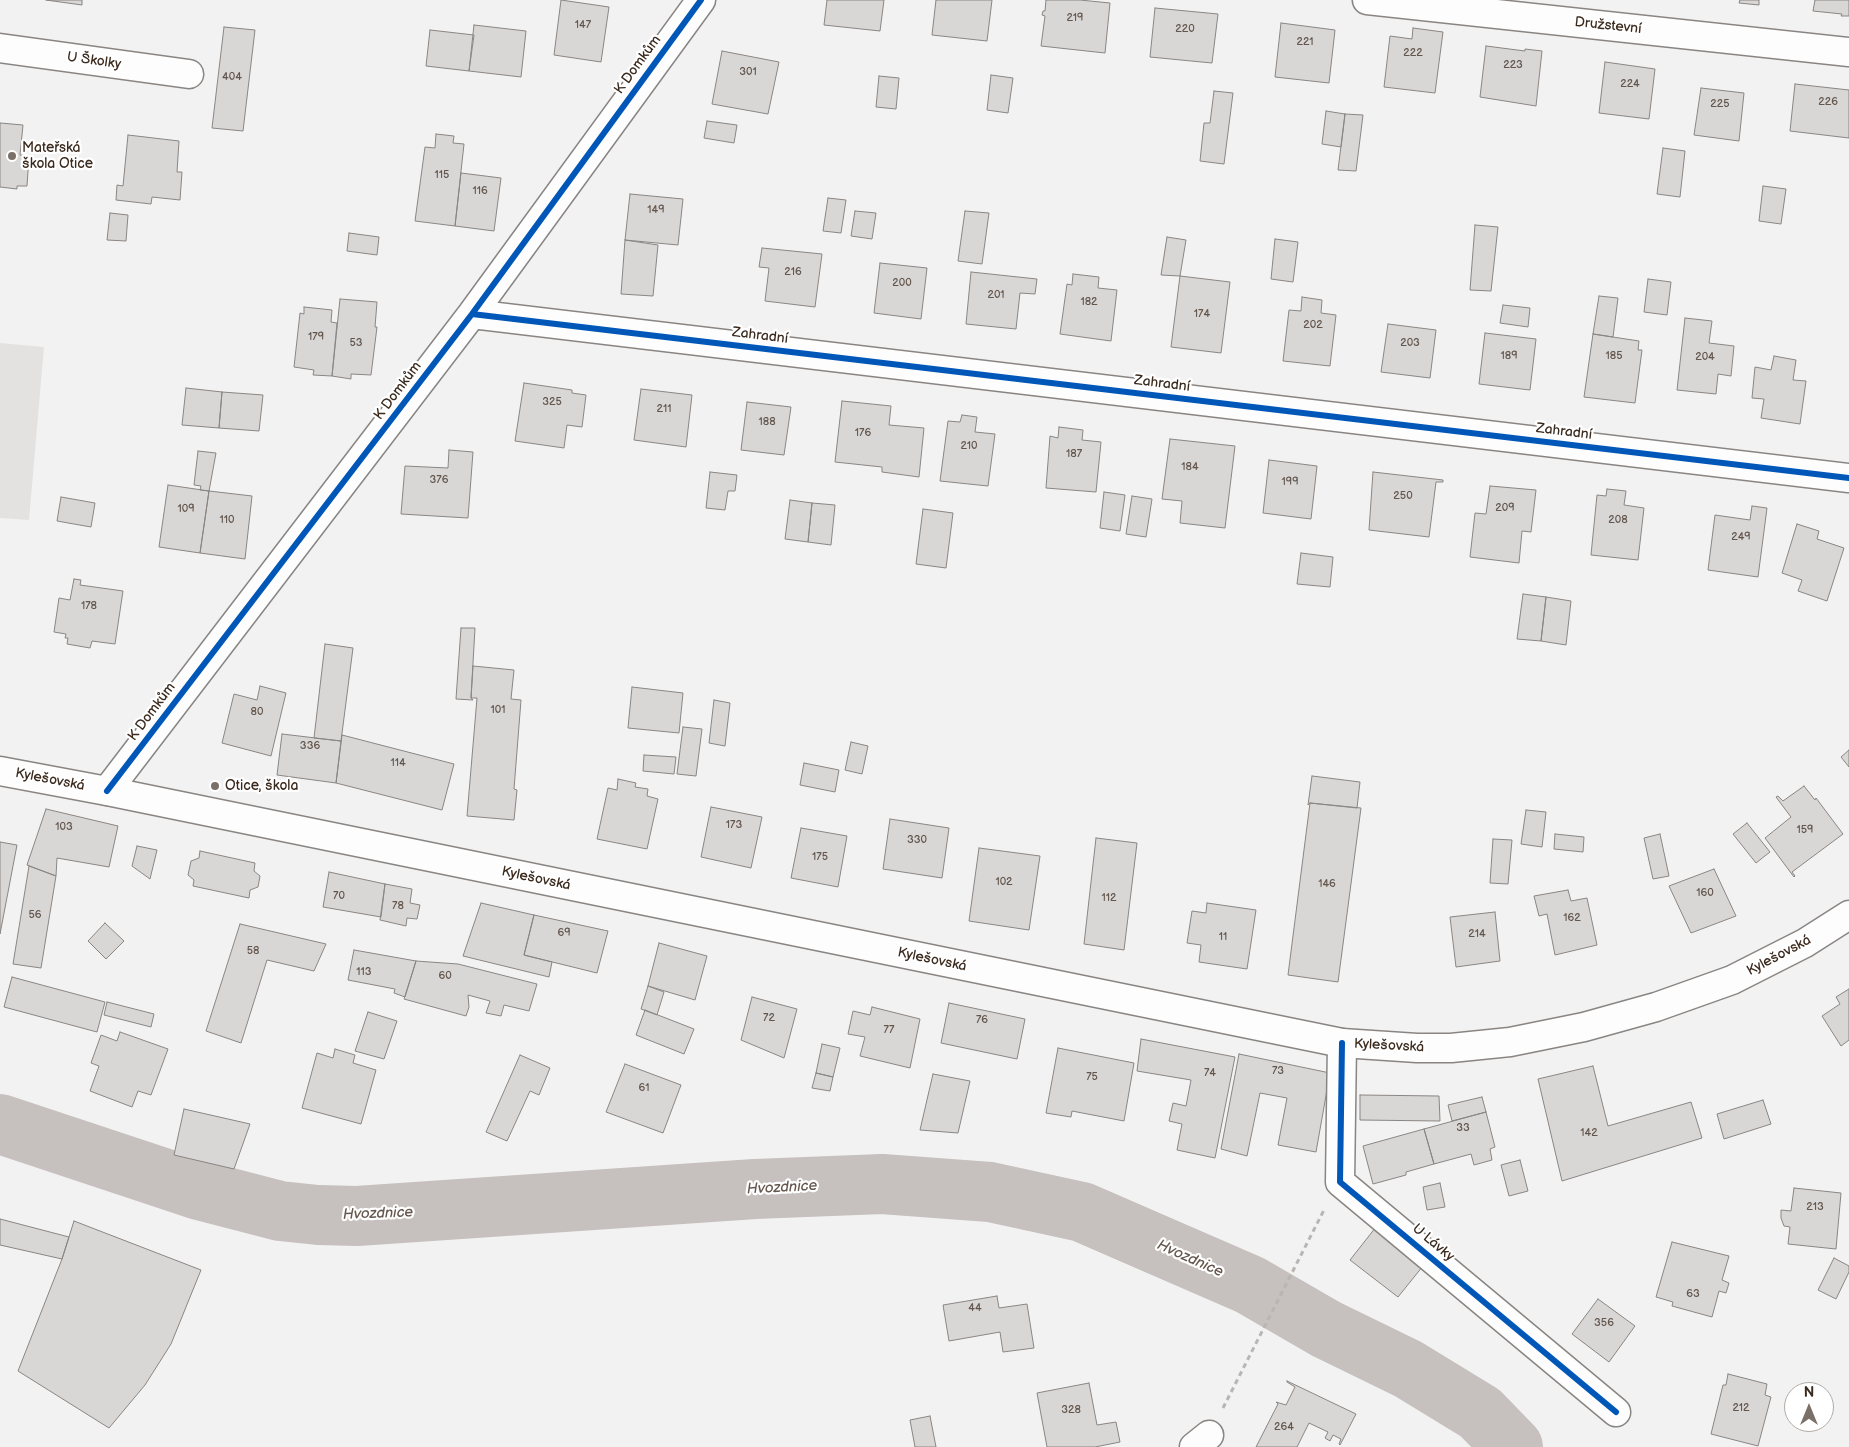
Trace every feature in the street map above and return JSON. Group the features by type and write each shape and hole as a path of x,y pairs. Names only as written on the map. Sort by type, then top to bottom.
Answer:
{"street":[{"name":"K Domkům","path":"107,791 472,314 701,0"},
{"name":"Družstevní","path":"1367,0 1849,52"},
{"name":"U Školky","path":"0,48 189,74"},
{"name":"Zahradní","path":"472,314 1849,478"},
{"name":"Kylešovská","path":"0,771 107,791 1342,1043 1416,1048 1451,1048 1510,1042 1584,1027 1656,1007 1732,980 1805,943 1849,915"},
{"name":"U Lávky","path":"1342,1043 1340,1182 1616,1412"}],"path":[{"path":"1202,1441 1257,1343 1323,1211"}],"shaded area":[{"path":"0,343 44,347 29,520 0,518"}],"building":[{"path":"46,0 82,0 82,5"},
{"path":"561,0 609,7 601,62 554,55"},
{"path":"827,0 884,0 880,31 824,25"},
{"path":"936,0 992,0 987,41 932,35"},
{"path":"1046,0 1080,0 1110,3 1105,53 1041,46 1045,16 1042,15 1043,11 1045,11"},
{"path":"1740,0 1759,0 1759,5 1739,3"},
{"path":"1815,0 1849,0 1849,16 1813,11"},
{"path":"1155,8 1218,14 1212,63 1150,57"},
{"path":"1281,23 1335,30 1329,83 1275,77"},
{"path":"474,25 526,31 521,77 469,71"},
{"path":"224,27 255,30 243,131 212,128"},
{"path":"1413,28 1443,32 1435,93 1384,87 1390,36 1412,39"},
{"path":"430,30 474,35 469,71 426,66"},
{"path":"1486,46 1525,51 1525,49 1542,51 1536,106 1480,97"},
{"path":"722,51 779,62 768,114 712,104"},
{"path":"1605,62 1655,69 1649,119 1599,113"},
{"path":"991,75 1013,78 1008,113 987,110"},
{"path":"879,76 899,78 896,109 876,107"},
{"path":"1795,84 1849,90 1849,138 1790,131"},
{"path":"1701,88 1744,93 1739,141 1694,135"},
{"path":"1214,91 1233,93 1224,164 1200,161 1204,123 1210,123"},
{"path":"1326,111 1345,114 1341,147 1322,144"},
{"path":"1345,114 1363,115 1356,171 1338,170"},
{"path":"707,121 737,125 734,143 704,138"},
{"name":"Mateřská škola Otice","path":"0,123 23,125 20,155 29,156 27,186 17,186 17,189 0,187"},
{"path":"436,134 454,136 453,143 464,144 455,226 415,221 425,147 435,148"},
{"path":"128,135 179,141 177,172 182,172 180,200 152,197 151,204 116,200 117,185 123,186"},
{"path":"1663,148 1685,151 1680,197 1657,194"},
{"path":"461,173 501,178 494,231 455,226"},
{"path":"1763,186 1786,189 1781,224 1759,221"},
{"path":"630,194 683,199 678,245 625,240"},
{"path":"828,198 846,200 841,233 823,231"},
{"path":"855,211 876,213 872,239 851,236"},
{"path":"965,211 989,213 982,264 958,261"},
{"path":"110,213 128,215 126,241 107,240"},
{"path":"1475,225 1498,227 1491,291 1470,290"},
{"path":"349,233 379,237 377,255 347,251"},
{"path":"1167,237 1186,240 1180,276 1161,275"},
{"path":"1275,239 1298,242 1293,282 1271,279"},
{"path":"625,240 658,245 653,296 621,294"},
{"path":"762,248 822,254 815,307 765,301 769,268 759,267"},
{"path":"880,263 927,268 921,319 874,313"},
{"path":"971,272 1037,279 1035,294 1020,293 1016,329 966,324"},
{"path":"1073,274 1099,277 1098,288 1117,290 1111,341 1060,334 1067,284 1072,285"},
{"path":"1180,276 1230,282 1221,353 1171,347"},
{"path":"1648,279 1671,282 1667,315 1644,312"},
{"path":"1599,296 1618,298 1613,337 1593,334"},
{"path":"1302,297 1322,300 1321,313 1336,315 1330,366 1283,361 1289,310 1301,311"},
{"path":"340,299 377,302 375,327 377,327 371,375 351,374 351,379 332,376"},
{"path":"1503,305 1530,308 1528,327 1500,323"},
{"path":"304,307 332,310 331,322 337,323 332,376 313,375 314,370 294,367 300,313 304,314"},
{"path":"1685,318 1712,321 1709,343 1734,346 1731,376 1718,374 1716,394 1677,390"},
{"path":"1388,324 1436,330 1430,378 1381,372"},
{"path":"1485,333 1536,339 1530,390 1479,384"},
{"path":"1593,334 1639,341 1638,350 1642,350 1635,403 1584,397"},
{"path":"1774,356 1796,360 1793,380 1806,381 1800,424 1761,418 1764,399 1752,398 1755,367 1771,370"},
{"path":"524,383 572,390 572,393 586,395 582,427 567,425 564,448 515,441"},
{"path":"186,388 222,392 219,428 182,425"},
{"path":"641,389 692,395 686,447 634,440"},
{"path":"222,392 263,395 259,431 219,428"},
{"path":"842,401 891,406 889,425 924,428 919,477 882,472 882,467 835,462"},
{"path":"747,402 791,407 784,455 741,450"},
{"path":"962,415 977,417 975,432 995,434 988,486 940,481 948,421 960,422"},
{"path":"1059,427 1083,430 1082,440 1101,442 1096,492 1046,488 1050,436 1058,438"},
{"path":"1170,439 1235,446 1225,528 1180,523 1182,501 1162,499"},
{"path":"449,450 473,452 468,518 401,514 405,466 448,468"},
{"path":"198,451 216,453 209,491 200,490 201,486 194,485"},
{"path":"1269,460 1317,466 1311,519 1263,513"},
{"path":"710,472 737,475 735,491 728,491 725,510 706,508"},
{"path":"1373,472 1443,480 1443,482 1436,482 1429,537 1369,530"},
{"path":"168,485 209,491 200,553 159,547"},
{"path":"1490,486 1536,490 1531,532 1522,531 1519,563 1470,557 1475,513 1486,514"},
{"path":"1607,489 1626,491 1624,505 1644,508 1638,560 1591,555 1597,495 1606,496"},
{"path":"209,491 252,496 245,559 200,553"},
{"path":"1104,492 1125,495 1120,531 1100,528"},
{"path":"1132,496 1152,499 1146,537 1126,534"},
{"path":"61,497 95,503 91,527 57,521"},
{"path":"790,500 812,503 808,542 785,539"},
{"path":"812,503 835,505 831,545 808,542"},
{"path":"1752,506 1767,508 1758,577 1708,570 1715,515 1750,520"},
{"path":"923,509 953,513 946,568 916,564"},
{"path":"1797,524 1819,531 1817,539 1844,548 1827,601 1798,591 1802,580 1782,573"},
{"path":"1301,553 1333,557 1330,587 1297,584"},
{"path":"74,579 81,580 80,585 123,591 115,644 92,641 90,648 67,644 68,638 65,638 66,634 54,632 59,598 70,600"},
{"path":"1523,594 1546,597 1541,641 1517,639"},
{"path":"1546,597 1571,601 1566,645 1541,641"},
{"path":"461,628 475,628 471,698 473,700 456,699"},
{"path":"325,644 353,648 341,741 314,738"},
{"path":"473,666 514,670 511,699 521,700 514,789 517,790 514,820 467,816 477,698 471,698"},
{"path":"260,686 286,693 271,756 222,743 234,694 257,700"},
{"path":"632,687 683,693 679,733 628,728"},
{"path":"714,700 730,703 725,746 709,743"},
{"path":"683,727 702,729 696,776 677,774"},
{"path":"282,734 341,741 336,783 277,775"},
{"path":"342,735 454,764 442,810 336,783"},
{"path":"851,742 868,746 862,774 845,770"},
{"path":"1849,750 1849,767 1841,757"},
{"path":"644,755 676,757 674,774 643,771"},
{"path":"804,763 839,770 835,792 800,785"},
{"path":"1312,776 1360,782 1357,808 1310,803 1308,805"},
{"path":"618,779 636,783 635,787 648,789 647,796 658,799 647,849 597,839 608,788 617,790"},
{"path":"1804,786 1815,800 1816,798 1843,834 1792,872 1794,877 1765,838 1791,817 1776,797 1778,796 1783,801"},
{"path":"1310,803 1361,808 1338,982 1288,975"},
{"path":"711,807 762,817 751,868 701,857"},
{"path":"46,809 118,826 109,867 57,858 56,876 27,865"},
{"path":"1526,810 1546,812 1542,847 1521,844"},
{"path":"890,819 949,828 942,878 883,869"},
{"path":"1747,823 1770,852 1756,863 1733,834"},
{"path":"801,828 847,836 838,887 791,878"},
{"path":"1555,834 1584,837 1583,852 1554,849"},
{"path":"1660,834 1669,876 1653,879 1644,838"},
{"path":"1096,838 1137,843 1124,950 1084,944"},
{"path":"1493,839 1512,840 1508,884 1490,883"},
{"path":"0,842 17,845 0,934"},
{"path":"137,846 157,850 150,879 132,866"},
{"path":"979,848 1040,856 1029,930 969,921"},
{"path":"200,851 255,863 254,871 260,876 258,887 250,890 249,898 193,886 194,880 188,875 191,861 199,858"},
{"path":"29,866 56,876 41,968 13,964"},
{"path":"1714,869 1736,916 1691,933 1669,886"},
{"path":"329,872 385,884 381,917 323,907"},
{"path":"385,884 412,889 410,903 420,905 417,919 407,918 406,926 380,920"},
{"path":"1568,890 1571,901 1587,898 1597,945 1555,955 1547,914 1539,916 1534,896"},
{"path":"481,903 534,915 524,955 552,962 549,977 463,956"},
{"path":"1207,903 1256,910 1247,969 1199,962 1201,945 1187,943 1192,911 1206,913"},
{"path":"1495,912 1500,961 1456,967 1450,917"},
{"path":"534,915 608,931 597,973 524,955"},
{"path":"105,923 124,941 106,959 88,941"},
{"path":"240,924 326,944 314,971 267,960 241,1043 206,1031"},
{"path":"659,943 707,956 695,1000 648,986"},
{"path":"354,950 416,961 405,997 394,993 395,989 348,980"},
{"path":"416,961 458,964 537,984 529,1011 504,1005 501,1016 486,1013 490,1001 468,995 469,1007 466,1016 404,999"},
{"path":"12,977 105,1002 97,1032 4,1007"},
{"path":"648,986 664,992 657,1015 641,1009"},
{"path":"1849,989 1849,1040 1841,1046 1822,1016 1840,1004 1836,997"},
{"path":"752,997 797,1009 784,1058 741,1040"},
{"path":"107,1002 154,1014 151,1027 104,1015"},
{"path":"949,1003 1025,1019 1017,1059 941,1043"},
{"path":"872,1007 920,1019 910,1068 860,1056 865,1037 848,1034 853,1011 870,1015"},
{"path":"645,1010 694,1029 684,1054 636,1035"},
{"path":"368,1012 397,1021 384,1059 355,1051"},
{"path":"120,1032 168,1049 151,1095 138,1091 132,1107 90,1091 99,1066 91,1063 101,1035 117,1041"},
{"path":"1141,1039 1235,1057 1215,1158 1177,1150 1182,1124 1169,1121 1173,1103 1186,1106 1191,1080 1137,1071"},
{"path":"822,1044 840,1048 833,1077 816,1073"},
{"path":"1058,1048 1134,1063 1124,1121 1072,1111 1071,1117 1046,1113"},
{"path":"335,1049 355,1055 353,1063 376,1070 361,1124 302,1108 317,1053 333,1058"},
{"path":"1239,1054 1330,1073 1316,1152 1278,1145 1287,1098 1260,1093 1247,1156 1221,1149"},
{"path":"520,1055 550,1068 539,1095 530,1091 507,1141 486,1132"},
{"path":"625,1064 681,1085 663,1133 606,1112"},
{"path":"1593,1066 1608,1126 1691,1102 1702,1138 1562,1181 1538,1079"},
{"path":"816,1073 833,1077 830,1091 812,1088"},
{"path":"933,1074 970,1081 958,1133 920,1130"},
{"path":"1360,1095 1439,1096 1440,1121 1360,1120"},
{"path":"1482,1097 1486,1112 1452,1121 1448,1105"},
{"path":"1763,1100 1771,1124 1724,1139 1717,1114"},
{"path":"184,1109 250,1124 234,1169 174,1155"},
{"path":"1486,1112 1495,1147 1490,1149 1492,1160 1474,1165 1471,1154 1434,1164 1424,1129"},
{"path":"1424,1129 1434,1164 1406,1172 1406,1175 1373,1184 1363,1146"},
{"path":"1520,1160 1528,1191 1509,1196 1501,1165"},
{"path":"1440,1183 1445,1207 1427,1210 1423,1187"},
{"path":"1794,1188 1841,1193 1836,1249 1788,1244 1790,1227 1784,1226 1781,1210 1791,1211"},
{"path":"0,1219 69,1237 62,1259 0,1245"},
{"path":"74,1221 201,1270 171,1344 145,1385 109,1428 18,1371 62,1259"},
{"path":"1376,1227 1423,1266 1398,1297 1350,1260"},
{"path":"1672,1242 1729,1256 1722,1280 1729,1283 1726,1293 1719,1291 1712,1317 1672,1306 1673,1302 1656,1297"},
{"path":"1834,1258 1849,1266 1849,1272 1836,1299 1818,1290"},
{"path":"997,1296 999,1308 1027,1304 1034,1348 1003,1352 1000,1332 949,1341 943,1305"},
{"path":"1598,1299 1635,1326 1609,1362 1572,1334"},
{"path":"1728,1374 1767,1384 1765,1395 1771,1397 1758,1446 1711,1434 1723,1385 1726,1385"},
{"path":"1287,1381 1356,1414 1340,1445 1341,1439 1333,1435 1330,1441 1325,1438 1328,1432 1309,1423 1297,1447 1256,1447 1278,1404 1276,1402 1286,1405 1295,1387"},
{"path":"1089,1383 1097,1425 1116,1422 1120,1442 1095,1447 1047,1447 1037,1393"},
{"path":"930,1416 936,1447 915,1447 910,1420"}],"waterway":[{"name":"Hvozdnice","path":"0,1124 199,1190 280,1211 318,1215 357,1216 755,1189 882,1184 990,1192 1082,1212 1250,1285 1326,1329 1408,1369 1480,1413 1513,1447"}],"cycle path":[{"path":"107,791 472,314 701,0"},
{"path":"472,314 1849,478"},
{"path":"1342,1043 1340,1182 1616,1412"}],"place":[{"name":"Mateřská škola Otice","path":"12,156"},
{"name":"Otice, škola","path":"215,786"}]}
